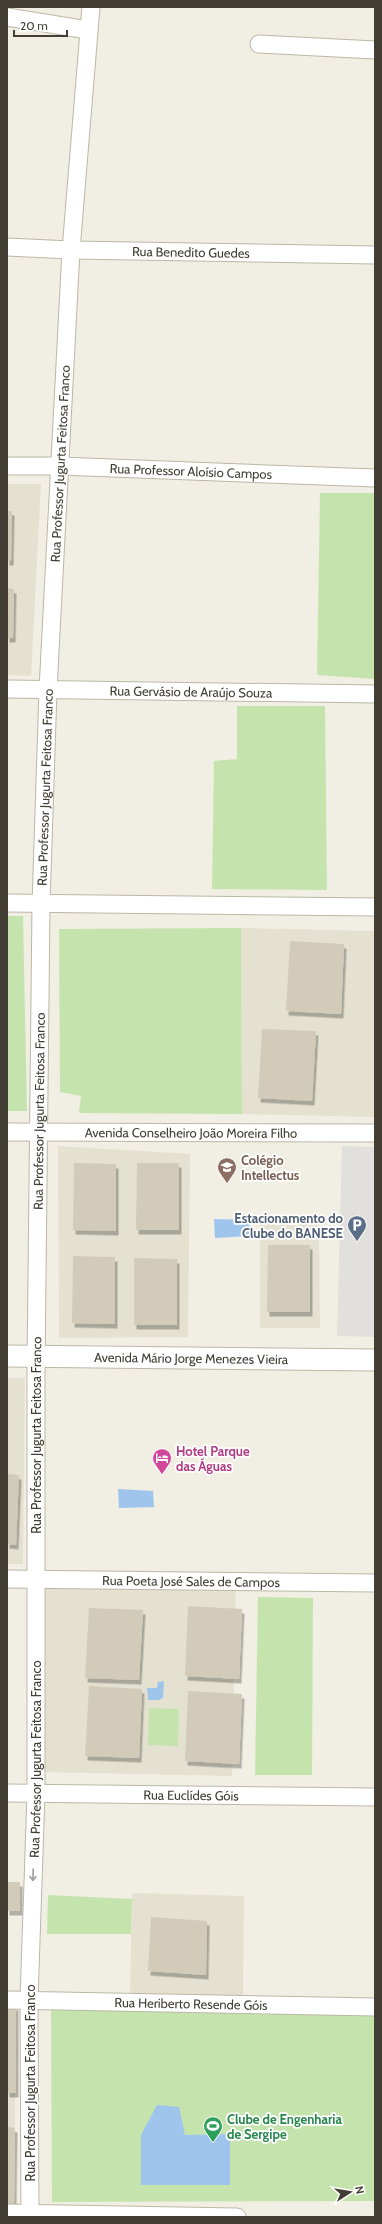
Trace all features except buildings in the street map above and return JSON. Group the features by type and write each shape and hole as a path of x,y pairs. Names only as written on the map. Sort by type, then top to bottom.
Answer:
{"street":[{"name":"Rua Professor Jugurta Feitosa Franco","path":"30,2215 30,2000 36,1794 38,1133 41,905 48,690 71,250 91,7"},
{"path":"7,18 88,30"},
{"path":"258,44 375,50"},
{"name":"Rua Benedito Guedes","path":"7,246 71,250 375,255"},
{"name":"Rua Professor Aloísio Campos","path":"7,466 60,466 375,478"},
{"name":"Rua Gervásio de Araújo Souza","path":"7,689 375,694"},
{"path":"7,904 375,907"},
{"name":"Avenida Conselheiro João Moreira Filho","path":"7,1132 375,1133"},
{"name":"Avenida Mário Jorge Menezes Vieira","path":"7,1356 375,1360"},
{"name":"Rua Poeta José Sales de Campos","path":"7,1579 375,1583"},
{"name":"Rua Euclídes Góis","path":"7,1793 375,1797"},
{"name":"Rua Heriberto Resende Góis","path":"7,2000 375,2007"},
{"path":"7,2213 30,2215 237,2217"}],"shaded area":[{"path":"7,484 41,484 31,676 7,675"},
{"path":"241,928 375,931 375,1117 242,1114"},
{"path":"58,1146 190,1154 188,1337 59,1338"},
{"name":"Estacionamento do Clube do BANESE","path":"342,1146 375,1147 375,1337 337,1336"},
{"path":"260,1224 319,1224 320,1328 260,1328"},
{"path":"7,1378 25,1378 23,1564 7,1564"},
{"path":"45,1579 236,1583 232,1776 42,1772"},
{"path":"132,1893 244,1896 243,1997 130,1995"},
{"path":"7,2006 16,2006 14,2204 7,2204"}],"green space":[{"path":"320,493 375,493 375,679 317,675"},
{"path":"237,706 325,706 327,890 212,889 214,761 237,759"},
{"path":"7,916 23,916 27,1111 7,1111"},
{"path":"241,928 242,1114 79,1113 81,1096 60,1092 59,929"},
{"path":"258,1597 313,1598 312,1775 255,1775"},
{"path":"149,1708 179,1709 178,1746 148,1745"},
{"path":"48,1895 132,1899 131,1934 47,1934"},
{"name":"Clube de Engenharia de Sergipe","path":"51,2010 375,2010 375,2201 52,2202"}],"water":[{"path":"214,1219 249,1220 250,1236 215,1238"},
{"path":"118,1489 153,1491 154,1507 119,1508"},
{"path":"164,1681 163,1698 159,1700 148,1700 147,1688 157,1688 158,1682"},
{"path":"157,2105 179,2107 185,2135 230,2134 230,2185 141,2185 141,2135"}],"place":[{"name":"Colégio Intellectus","path":"227,1184"},
{"name":"Estacionamento do Clube do BANESE","path":"357,1242"},
{"name":"Hotel Parque das Águas","path":"162,1475"},
{"name":"Clube de Engenharia de Sergipe","path":"213,2143"}]}
